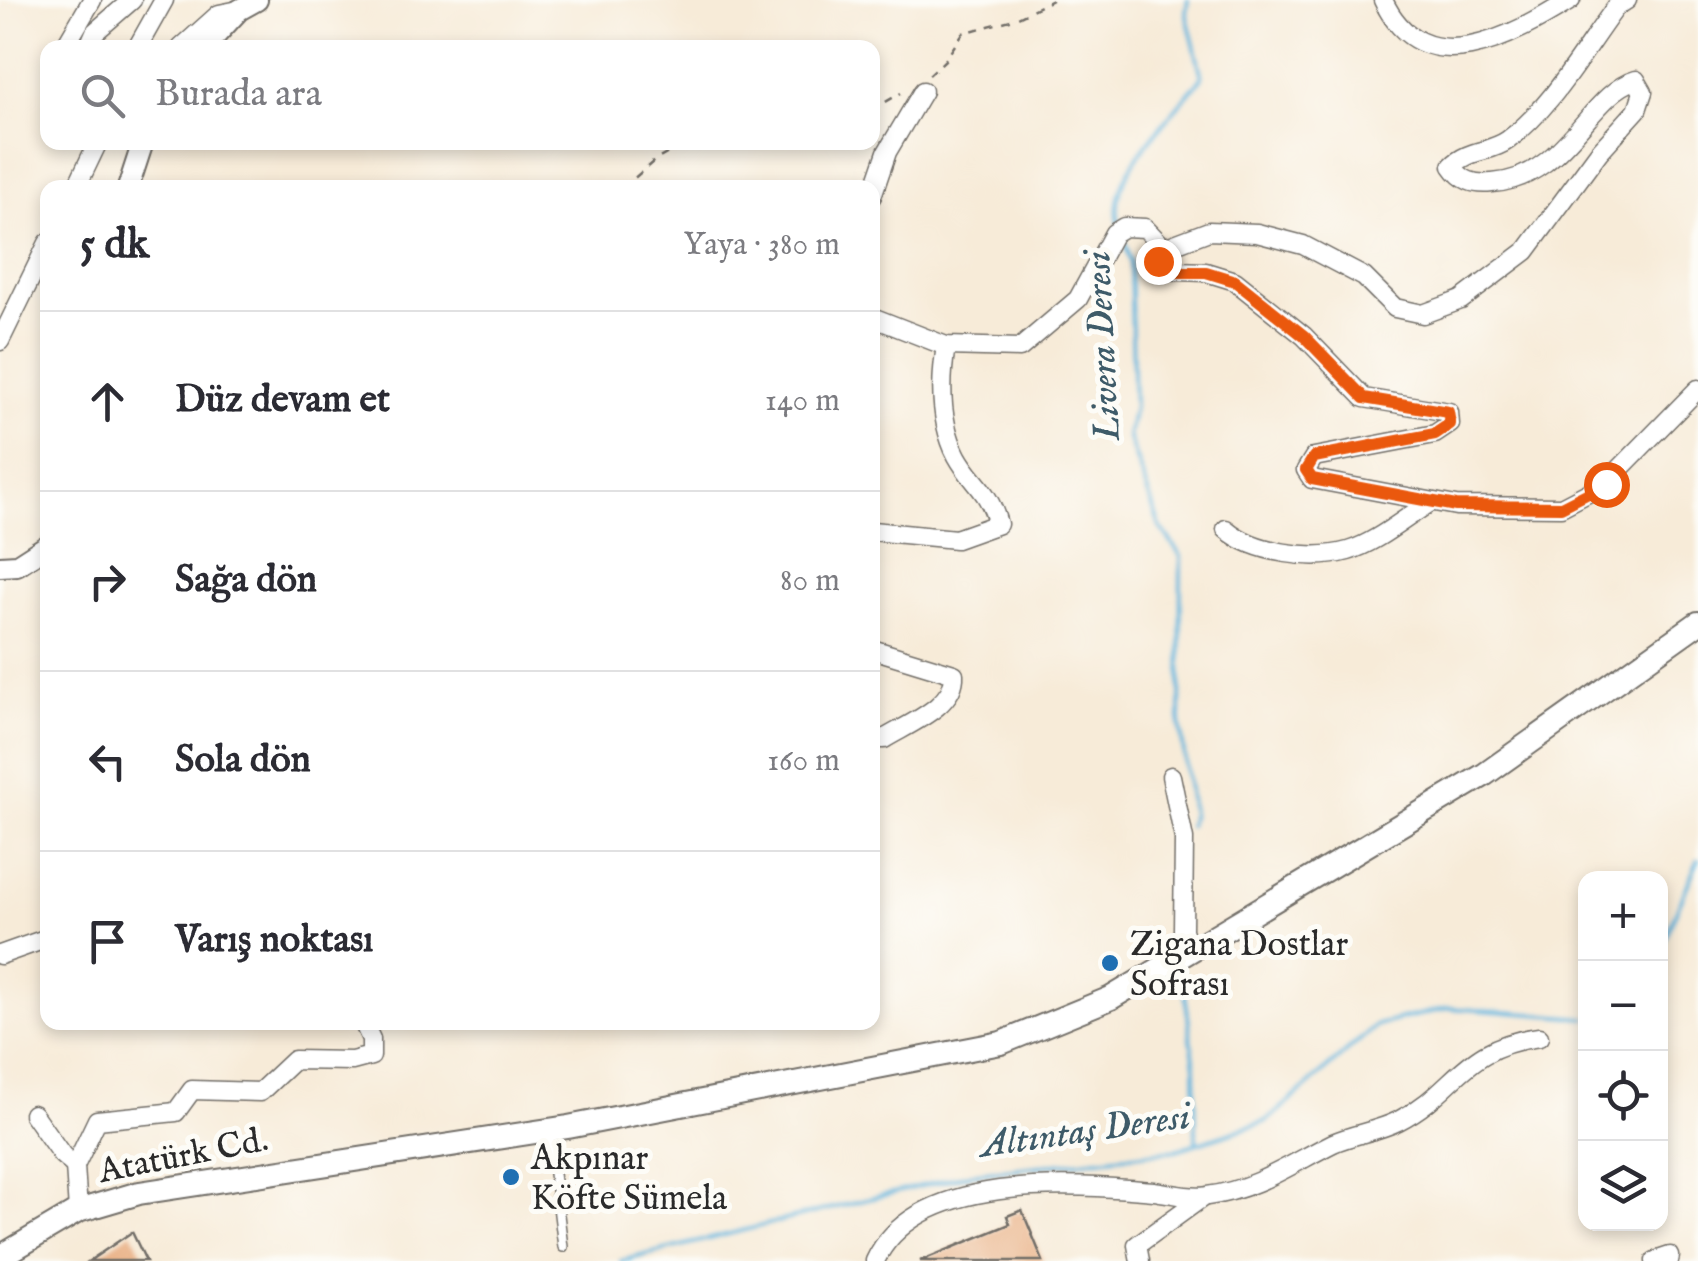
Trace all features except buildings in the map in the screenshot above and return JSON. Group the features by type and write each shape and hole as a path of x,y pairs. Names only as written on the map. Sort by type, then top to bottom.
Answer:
{"main road":[{"name":"Atatürk Cd.","path":"0,1257 78,1211 139,1193 549,1130 1001,1043 1111,998 1484,775 1698,623"}],"street":[{"path":"67,39 92,0"},
{"path":"92,40 95,32 132,0"},
{"path":"142,40 164,0"},
{"path":"1383,0 1394,24 1424,44 1468,49 1518,33 1571,0"},
{"path":"1627,0 1616,6 1561,84 1506,142 1464,154 1452,166 1460,178 1480,184 1514,182 1572,142 1621,84 1636,80 1643,92 1637,110 1526,251 1461,300 1423,314 1396,308 1364,277 1303,245 1257,233 1209,231 1164,248 1158,261 1177,272 1206,272 1235,281 1304,336 1364,398 1448,412 1450,424 1435,434 1314,457 1306,470 1312,479 1338,486 1431,502 1561,507 1606,484 1698,388"},
{"path":"190,40 219,14 248,5"},
{"path":"212,40 248,5"},
{"path":"877,180 920,87"},
{"path":"80,180 94,150"},
{"path":"131,180 140,150"},
{"path":"880,320 946,346 1020,348 1078,299 1118,230 1145,228 1164,248"},
{"path":"0,340 40,259"},
{"path":"880,532 956,538 998,524 990,496 957,456 940,388 946,346"},
{"path":"1226,529 1242,542 1261,548 1326,554 1351,551 1431,502"},
{"path":"0,566 18,565 40,550"},
{"path":"880,651 954,674 954,686 948,698 880,739"},
{"path":"1171,776 1184,839 1183,930 1190,951"},
{"path":"0,956 40,941"},
{"path":"78,1211 75,1166 97,1120 176,1112 192,1090 260,1092 294,1060 352,1061 371,1056 367,1030"},
{"path":"876,1261 882,1246 909,1220 959,1195 1062,1188 1203,1197 1243,1189 1335,1142 1397,1122 1480,1054 1504,1042 1538,1037"},
{"path":"33,1114 62,1156 75,1166"},
{"path":"1140,1261 1137,1245 1203,1197"},
{"path":"1655,1261 1670,1256 1670,1261"}],"lane":[{"path":"549,1130 563,1247"}],"path":[{"path":"920,87 946,60 963,32 1014,19 1052,0"},
{"path":"880,105 903,92"},
{"path":"632,180 674,150"}],"waterway":[{"name":"Livera Deresi","path":"1119,223 1118,204 1132,165 1202,77 1186,12 1188,0"},
{"name":"Livera Deresi","path":"1123,237 1130,262 1134,407 1128,436 1160,527 1181,556 1180,723 1192,813 1189,826"},
{"name":"Altıntaş Deresi","path":"1668,931 1698,860"},
{"name":"Livera Deresi","path":"1175,919 1171,894 1176,874"},
{"name":"Livera Deresi","path":"1182,971 1195,1067 1196,1143"},
{"name":"Altıntaş Deresi","path":"621,1261 969,1174 1176,1150 1267,1121 1377,1025 1448,1008 1578,1017"}],"place":[{"name":"Zigana Dostlar Sofrası","path":"1110,963"},
{"name":"Akpınar Köfte Sümela","path":"511,1177"}],"route":[{"path":"1158,261 1177,272 1206,272 1235,281 1304,336 1364,398 1448,412 1450,424 1435,434 1314,457 1306,470 1312,479 1456,506 1561,507 1606,484"}]}
